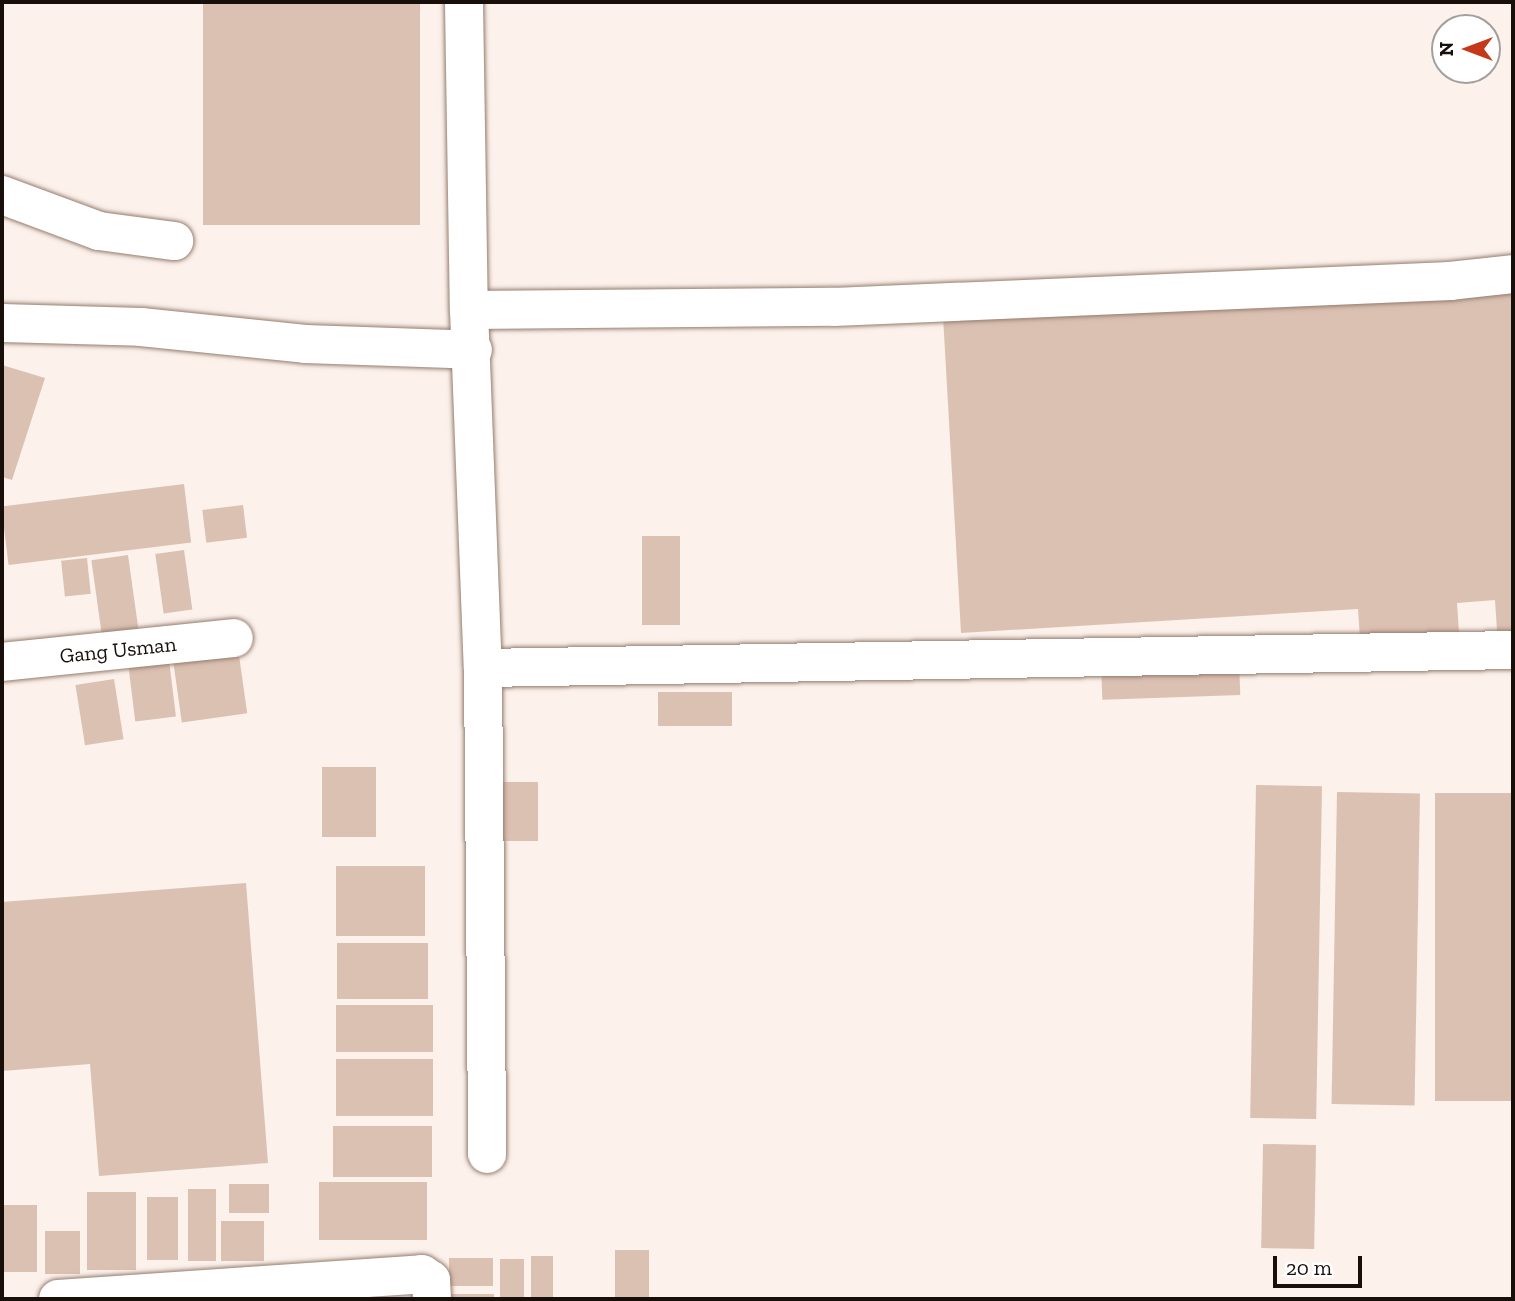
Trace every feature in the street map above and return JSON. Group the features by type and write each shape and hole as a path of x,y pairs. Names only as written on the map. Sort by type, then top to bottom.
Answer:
{"street":[{"path":"464,2 469,310 473,350 483,668 487,1154"},
{"path":"2,195 99,231 174,241"},
{"path":"469,310 834,307 1450,281 1513,274"},
{"path":"2,323 242,335 305,344 473,350"},
{"name":"Gang Usman","path":"2,662 234,638"},
{"path":"483,668 1513,650"},
{"path":"58,1299 422,1274 431,1280 432,1299"}],"building":[{"path":"203,2 420,2 420,225 203,225"},
{"path":"1513,282 1513,645 1498,646 1495,600 1457,603 1459,633 1360,639 1358,609 961,633 943,316"},
{"path":"2,365 45,378 12,480 2,477"},
{"path":"184,484 191,543 9,565 2,506"},
{"path":"243,505 247,538 206,543 202,510"},
{"path":"642,536 680,536 680,625 642,625"},
{"path":"184,550 192,609 164,613 155,554"},
{"path":"128,555 139,630 102,635 91,560"},
{"path":"87,558 91,594 65,597 61,561"},
{"path":"238,648 247,713 182,723 173,657"},
{"path":"1239,659 1240,695 1102,700 1101,664"},
{"path":"169,660 176,717 135,722 128,665"},
{"path":"114,679 124,739 85,745 75,685"},
{"path":"658,692 732,692 732,726 658,726"},
{"path":"322,767 376,767 376,837 322,837"},
{"path":"493,782 538,782 538,841 493,841"},
{"path":"1256,785 1322,786 1316,1119 1250,1118"},
{"path":"1337,792 1420,793 1415,1105 1332,1104"},
{"path":"1435,793 1513,793 1513,1101 1435,1101"},
{"path":"336,866 425,866 425,936 336,936"},
{"path":"246,883 268,1163 99,1176 90,1064 2,1071 2,902"},
{"path":"337,943 428,943 428,999 337,999"},
{"path":"336,1005 433,1005 433,1052 336,1052"},
{"path":"336,1059 433,1059 433,1116 336,1116"},
{"path":"333,1126 432,1126 432,1177 333,1177"},
{"path":"1263,1144 1316,1145 1314,1249 1261,1248"},
{"path":"319,1182 427,1182 427,1240 319,1240"},
{"path":"229,1184 269,1184 269,1213 229,1213"},
{"path":"188,1189 216,1189 216,1261 188,1261"},
{"path":"87,1192 136,1192 136,1270 87,1270"},
{"path":"147,1197 178,1197 178,1260 147,1260"},
{"path":"2,1205 37,1205 37,1272 2,1272"},
{"path":"221,1221 264,1221 264,1261 221,1261"},
{"path":"45,1231 80,1231 80,1274 45,1274"},
{"path":"615,1250 649,1250 649,1299 615,1299"},
{"path":"531,1256 553,1256 553,1299 531,1299"},
{"path":"449,1258 493,1258 493,1286 449,1286"},
{"path":"500,1259 524,1259 524,1299 500,1299"},
{"path":"450,1294 494,1294 494,1299 450,1299"}]}
